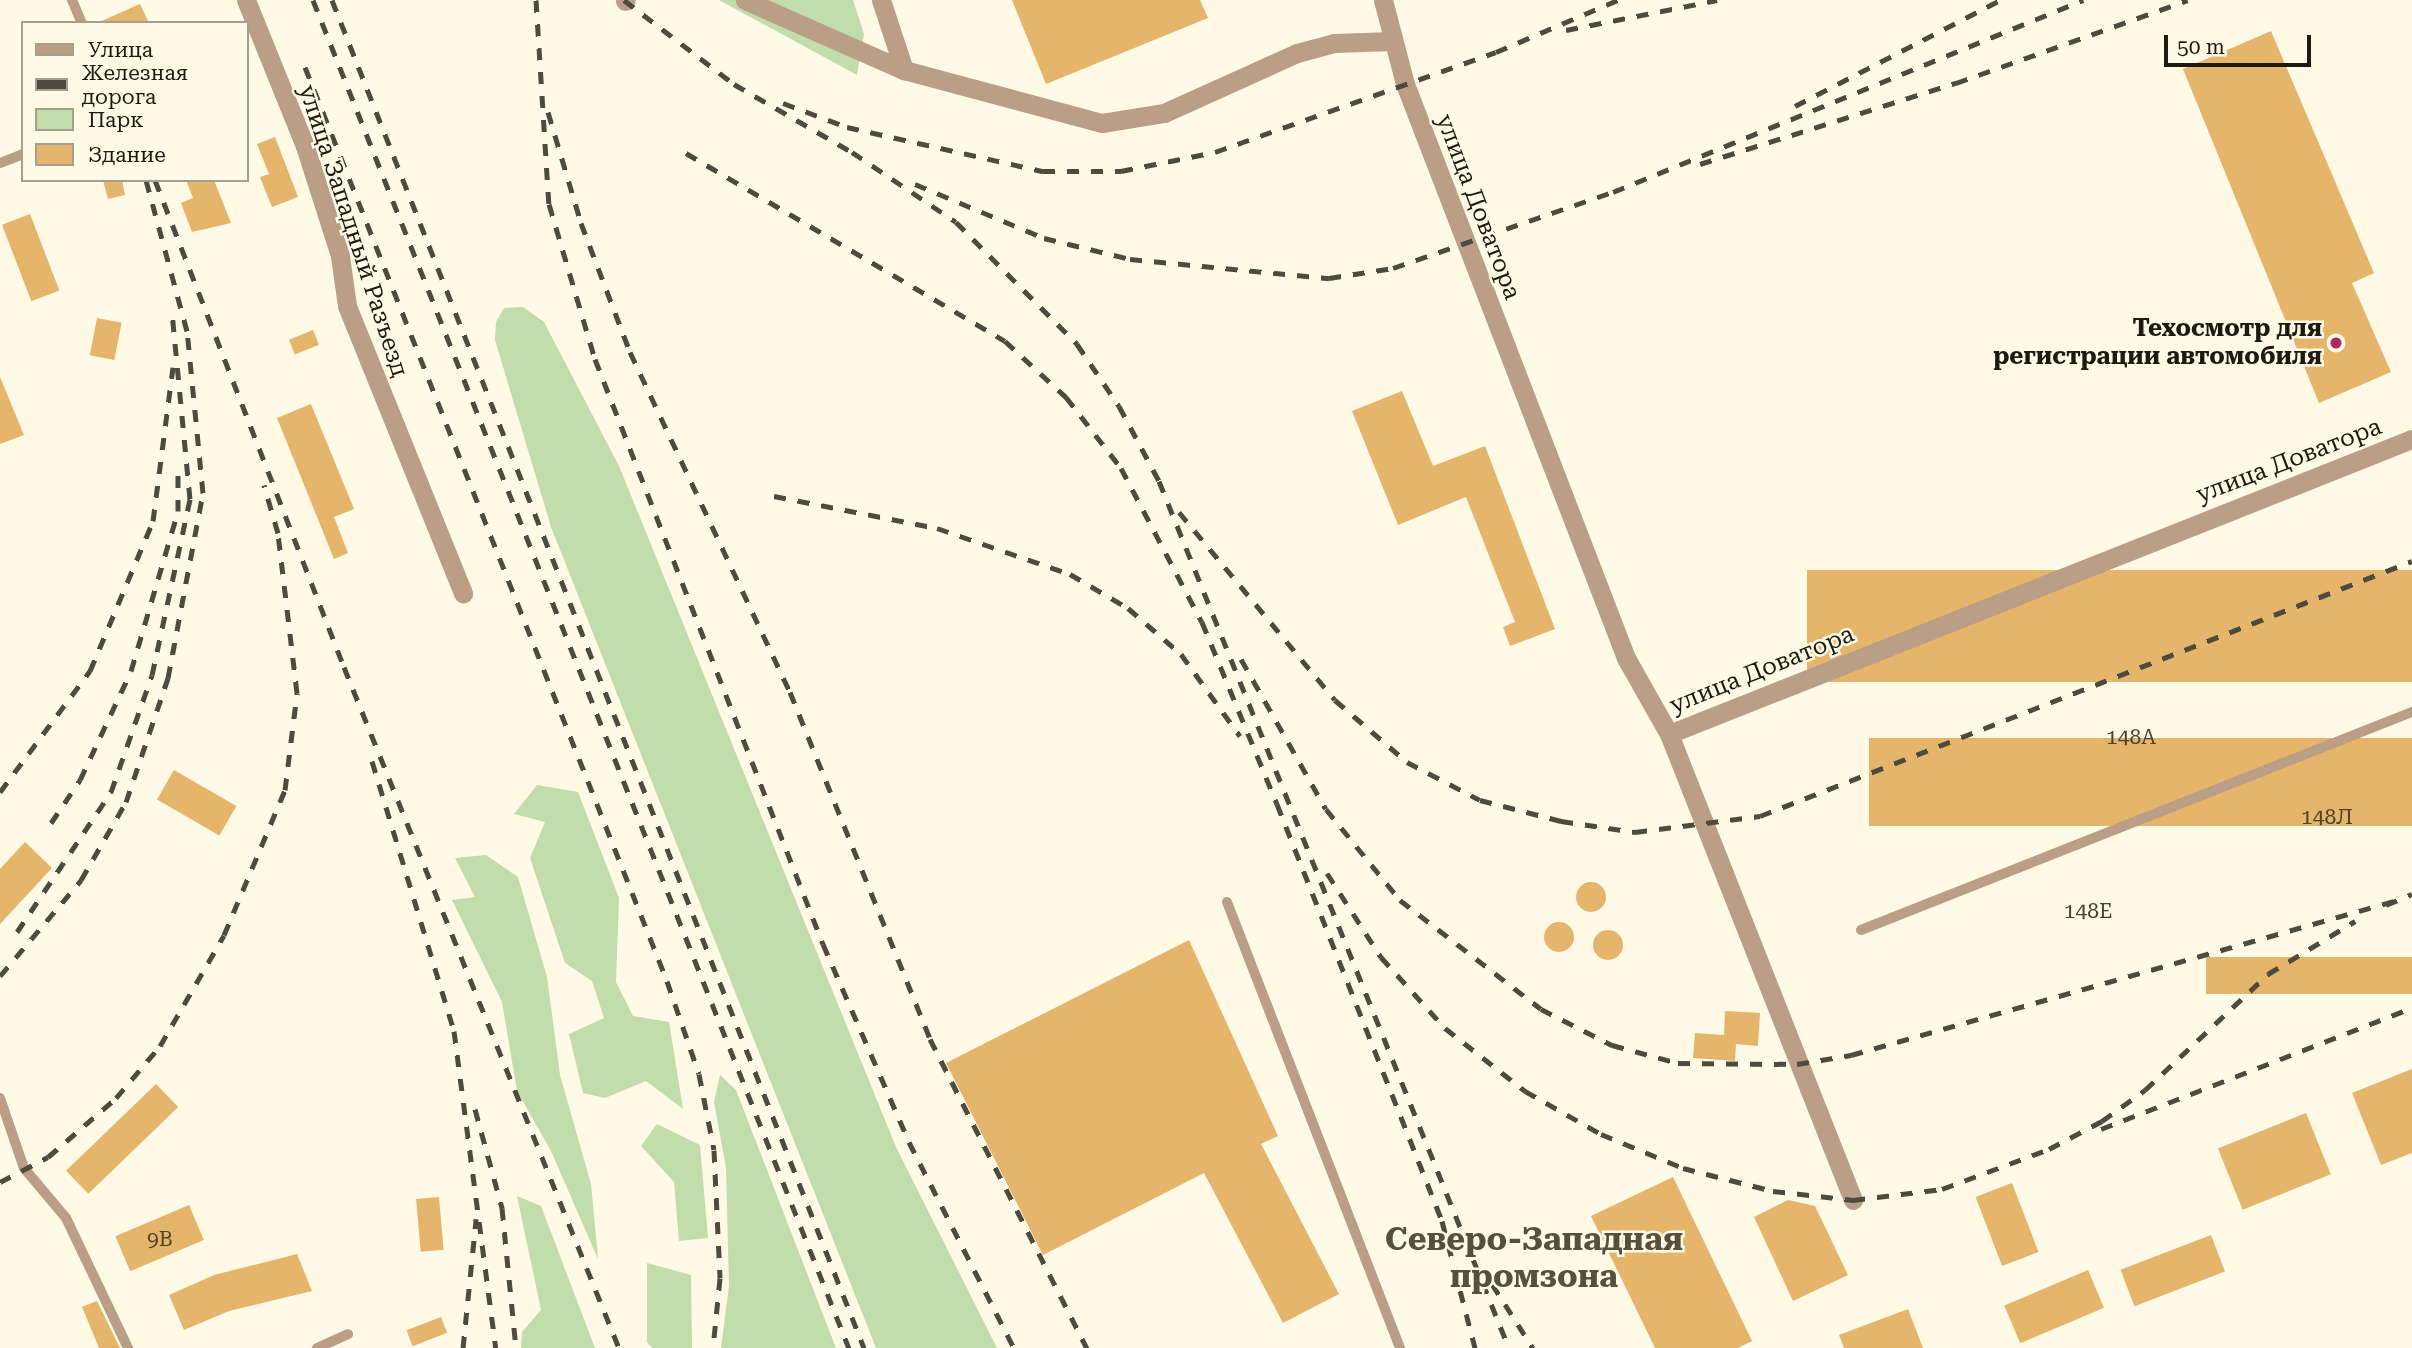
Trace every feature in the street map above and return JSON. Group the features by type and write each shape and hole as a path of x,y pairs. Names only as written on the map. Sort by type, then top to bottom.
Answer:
{"street":[{"name":"улица Западный Разъезд","path":"246,0 305,146 340,256 347,306 463,593"},
{"path":"745,0 904,70 1102,123 1164,113 1297,53 1334,43 1393,41"},
{"path":"881,0 904,70"},
{"name":"улица Доватора","path":"1383,0 1393,41 1626,658 1669,734 2412,439"},
{"path":"1669,734 1853,1200"}],"lane":[{"path":"72,0 81,21"},
{"path":"0,163 21,155"},
{"path":"1861,930 2412,712"},
{"path":"1227,902 1400,1348"},
{"path":"0,1098 24,1168 66,1218 128,1348"},
{"path":"317,1348 348,1334"}],"green space":[{"path":"719,0 853,0 864,34 857,75"},
{"path":"523,307 544,322 619,466 896,1147 997,1348 876,1348 551,527 495,340 496,322 504,308"},
{"path":"537,785 578,792 619,898 616,982 633,1016 669,1022 683,1109 646,1081 605,1098 583,1093 569,1034 604,1018 592,981 565,963 530,858 545,822 514,814"},
{"path":"486,855 518,877 547,977 560,1075 591,1184 598,1259 551,1151 517,1091 502,1002 452,900 475,897 455,858"},
{"path":"720,1075 736,1090 836,1348 721,1348 729,1286 726,1168 714,1102"},
{"path":"657,1124 700,1145 708,1238 679,1241 674,1182 641,1146"},
{"path":"517,1196 541,1206 595,1348 521,1348 522,1332 541,1310"},
{"path":"647,1263 691,1275 692,1348 652,1348 647,1342"}],"building":[{"path":"1012,0 1200,0 1208,18 1046,84"},
{"path":"140,4 148,21 102,21"},
{"path":"2271,31 2374,273 2352,283 2391,372 2319,403 2183,69"},
{"path":"275,137 298,197 272,207 260,177 269,174 257,144"},
{"path":"104,182 122,182 125,195 108,199"},
{"path":"187,182 215,182 231,223 192,232 181,203 193,198"},
{"path":"30,214 59,291 31,301 2,225"},
{"path":"97,318 122,323 114,360 90,355"},
{"path":"313,330 319,345 295,355 289,340"},
{"path":"0,377 24,435 0,444"},
{"path":"1402,391 1433,466 1485,446 1555,629 1510,646 1503,627 1515,622 1466,497 1398,525 1352,411"},
{"path":"311,404 354,509 334,517 348,553 334,559 277,418"},
{"path":"1807,570 2412,570 2412,682 1807,682"},
{"path":"1869,738 2412,738 2412,826 1869,826"},
{"path":"174,770 236,806 219,835 157,799"},
{"path":"25,842 52,868 0,924 0,869"},
{"path":"1591,882 1602,886 1606,897 1602,908 1591,912 1580,908 1576,897 1580,886"},
{"path":"1559,922 1570,926 1574,937 1570,948 1559,952 1548,948 1544,937 1548,926"},
{"path":"1608,930 1619,934 1623,945 1619,956 1608,960 1597,956 1593,945 1597,934"},
{"path":"1189,940 1278,1136 1261,1144 1339,1294 1283,1323 1204,1173 1043,1255 946,1063"},
{"path":"2206,957 2412,957 2412,994 2206,994"},
{"path":"1725,1011 1760,1013 1758,1046 1736,1044 1735,1061 1693,1058 1695,1033 1724,1035"},
{"path":"2412,1069 2412,1153 2381,1165 2352,1093"},
{"path":"156,1084 178,1107 88,1194 66,1171"},
{"path":"2306,1113 2331,1174 2243,1210 2218,1149"},
{"path":"1673,1177 1752,1341 1738,1348 1655,1348 1591,1216"},
{"path":"2012,1183 2039,1252 2002,1266 1976,1197"},
{"path":"439,1197 444,1250 421,1252 416,1199"},
{"path":"1788,1200 1815,1206 1848,1275 1793,1301 1754,1217"},
{"path":"189,1205 204,1240 130,1271 115,1236"},
{"path":"2211,1235 2225,1271 2134,1306 2120,1270"},
{"path":"297,1254 312,1291 229,1311 184,1330 169,1295 214,1275"},
{"path":"2088,1270 2104,1308 2020,1343 2004,1306"},
{"path":"97,1301 120,1348 99,1348 82,1307"},
{"path":"1908,1309 1923,1348 1844,1348 1839,1335"},
{"path":"441,1317 447,1333 413,1346 406,1330"}],"railway":[{"path":"313,0 849,1348"},
{"path":"332,0 864,1348"},
{"path":"536,0 549,204 595,359 823,944 909,1142 1014,1348"},
{"path":"624,0 734,84 852,152 956,222 1077,344 1119,406 1159,481 1509,1348"},
{"path":"783,103 847,127 1043,171 1121,171 1215,152 1496,52 1618,0"},
{"path":"1566,30 1717,0"},
{"path":"1795,106 2000,0"},
{"path":"915,184 1044,238 1130,259 1329,278 1393,268 1613,192 2083,0"},
{"path":"1700,164 1956,83 2188,0"},
{"path":"305,67 667,981 699,1074 714,1150 720,1278 713,1348"},
{"path":"548,112 581,223 630,352 790,692 930,1039 1087,1348"},
{"path":"686,153 1005,341 1066,397 1121,468 1202,622 1277,804 1442,1221 1475,1348"},
{"path":"0,976 81,880 126,802 168,678 203,493 187,331 147,182"},
{"path":"156,182 344,667 619,1348"},
{"path":"17,932 111,792 152,675 190,499 172,311"},
{"path":"0,792 90,671 153,521 173,367"},
{"path":"51,823 80,780 131,671 178,511 178,465"},
{"path":"0,1182 48,1157 116,1098 160,1046 224,935 285,790 297,693 278,533 264,485"},
{"path":"774,496 937,528 1070,574 1128,608 1181,654 1240,736"},
{"path":"1179,512 1335,700 1407,762 1480,800 1561,821 1635,832 1760,816 2412,561"},
{"path":"1241,659 1326,809 1400,900 1541,1009 1612,1045 1678,1063 1797,1064 1851,1055 2394,901"},
{"path":"372,761 454,1031 496,1348"},
{"path":"1327,873 1381,957 1445,1028 1525,1091 1601,1134 1683,1168 1773,1191 1853,1200 1942,1189 2049,1149 2102,1121 2145,1090 2268,974 2355,921"},
{"path":"2386,905 2412,894"},
{"path":"2101,1129 2412,1008"},
{"path":"475,1109 502,1208 516,1348"},
{"path":"463,1348 476,1219"},
{"path":"1492,1284 1533,1348"}],"place":[{"name":"Техосмотр для регистрации автомобиля","path":"2336,343"}],"district":[{"name":"Северо-Западная промзона","path":"1534,1258"}]}
